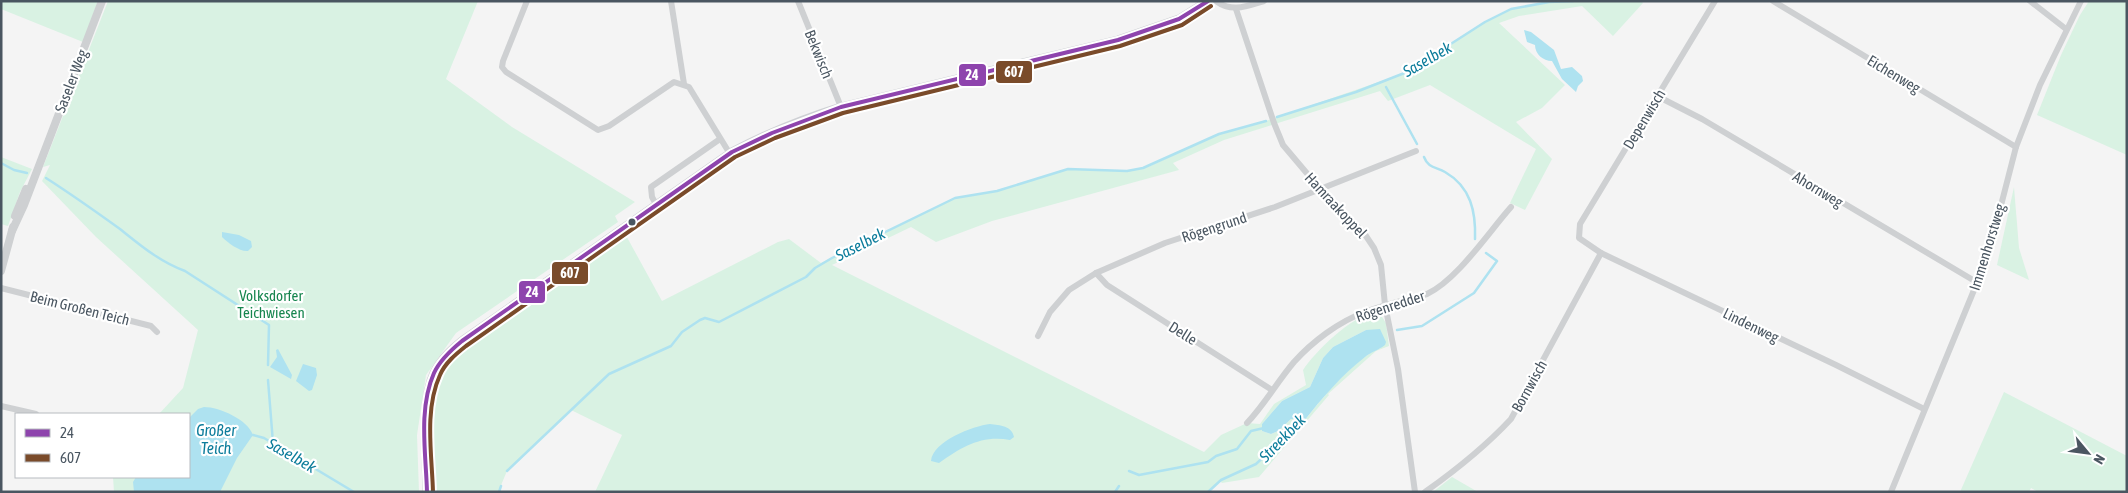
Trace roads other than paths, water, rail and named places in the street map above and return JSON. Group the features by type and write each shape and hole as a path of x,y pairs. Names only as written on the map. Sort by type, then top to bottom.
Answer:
{"main road":[{"path":"427,492 427,405 434,373 446,355 462,341 730,154 766,134 798,120 841,107 1118,40 1179,19 1208,1"}],"street":[{"name":"Saseler Weg","path":"1,271 12,231 102,1"},
{"path":"527,1 503,61 502,67 506,72 594,128 602,129 674,82 684,84 689,87 730,154"},
{"path":"671,1 684,84"},
{"name":"Bekwisch","path":"798,1 841,107"},
{"path":"1216,1 1223,6 1236,9 1264,1"},
{"name":"Depenwisch","path":"1579,238 1580,224 1715,1"},
{"name":"Eichenweg","path":"1773,1 2016,147"},
{"path":"2030,1 2066,29"},
{"name":"Immenhorstweg","path":"1891,492 1988,256 2016,147 2040,85 2081,1"},
{"name":"Hamraakoppel","path":"1236,9 1283,145 1321,190 1364,233 1374,248 1381,265 1385,305 1398,369 1415,492"},
{"name":"Ahornweg","path":"1657,96 1702,119 1978,283"},
{"path":"657,206 652,197 651,187 720,139"},
{"name":"Rögengrund","path":"1038,336 1050,312 1069,290 1096,273 1165,243 1321,190 1416,151"},
{"name":"Rögenredder","path":"1247,423 1257,413 1272,390 1295,362 1340,323 1363,312 1427,294 1444,284 1510,207"},
{"name":"Lindenweg","path":"1579,238 1601,253 1924,409"},
{"name":"Bornwisch","path":"1425,492 1451,474 1492,439 1511,419 1601,253"},
{"name":"Delle","path":"1096,273 1107,285 1272,390"},
{"name":"Beim Großen Teich","path":"1,288 152,326 157,332"},
{"path":"1,406 32,413"}],"water":[{"path":"1524,30 1531,32 1554,50 1561,69 1572,67 1582,76 1583,81 1578,86 1576,92 1562,79 1552,61 1543,58 1536,51 1535,45 1527,42"},
{"path":"222,232 239,235 251,241 252,247 248,251 238,249 222,237"},
{"path":"1380,329 1386,342 1385,345 1367,355 1348,371 1304,421 1299,423 1299,417 1291,419 1278,431 1271,434 1262,431 1262,424 1282,401 1310,387 1323,358 1333,347 1366,330"},
{"path":"278,349 292,375 291,379 270,367 277,357 276,350"},
{"path":"303,364 316,368 317,375 312,390 309,391 296,381"},
{"name":"Großer Teich","path":"204,407 218,409 233,415 250,429 253,435 237,458 220,492 134,492 133,482 135,478 190,478 190,417 198,409"},
{"path":"990,424 1008,428 1014,437 1010,440 990,439 981,441 964,447 939,463 931,461 933,454 946,441 964,431"}],"waterway":[{"name":"Saselbek","path":"1277,117 1356,92 1407,72 1485,22 1511,9 1549,2 1573,1"},
{"name":"Streekbek","path":"1386,87 1417,144"},
{"name":"Saselbek","path":"507,471 609,374 671,346 682,332 700,320 705,318 719,322 806,277 815,268 832,258 955,198 997,191 1068,169 1127,171 1143,168 1219,134 1266,121"},
{"name":"Streekbek","path":"1424,157 1430,165 1454,178 1466,193 1473,210 1475,239"},
{"path":"1,163 14,170 27,173"},
{"path":"46,178 159,258 185,271 269,325 268,365"},
{"name":"Streekbek","path":"1397,330 1422,326 1474,293 1497,261 1486,253"},
{"path":"268,380 273,443"},
{"name":"Streekbek","path":"1208,492 1221,480 1256,464 1302,421"},
{"path":"1129,471 1139,475 1208,462 1216,456 1237,449 1251,431 1264,428"},
{"name":"Saselbek","path":"253,435 264,438 354,492"},
{"name":"Saselbek","path":"499,492 501,486"},
{"path":"1115,492 1119,486"}],"park label":[{"name":"Volksdorfer Teichwiesen","path":"271,304"}]}
